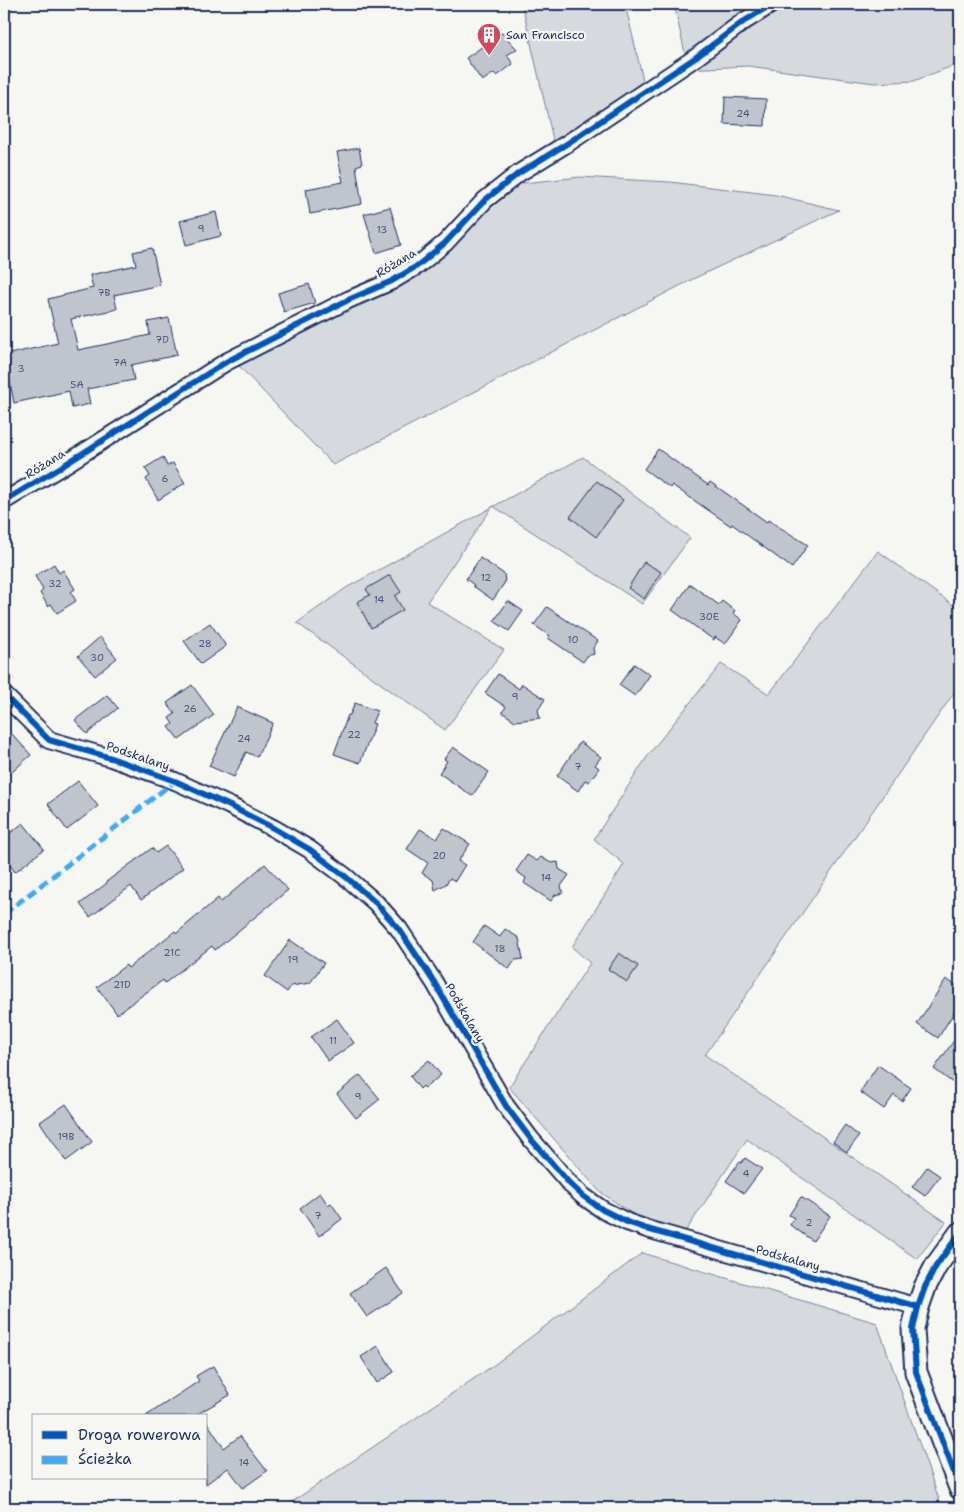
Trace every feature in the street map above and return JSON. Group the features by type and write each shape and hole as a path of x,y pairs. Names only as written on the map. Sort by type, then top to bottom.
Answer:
{"street":[{"name":"Różana","path":"4,501 70,462 226,362 348,300 392,281 417,266 445,243 485,200 519,173 695,58 743,22 772,4"},
{"name":"Podskalany","path":"4,695 49,740 111,758 166,778 230,806 309,849 346,877 376,904 399,929 434,982 506,1106 530,1138 570,1184 603,1210 627,1222 647,1229 918,1307"},
{"path":"960,1233 936,1266 925,1287 913,1329 916,1372 960,1488"}],"shaded area":[{"path":"522,4 625,4 645,88 554,144"},
{"path":"674,4 760,4 686,58"},
{"path":"786,4 960,4 960,63 914,81 874,83 748,66 687,69"},
{"path":"580,177 670,182 776,195 839,210 697,277 333,465 239,366 289,338 411,277 513,184"},
{"path":"583,457 690,538 642,604 494,506"},
{"path":"492,507 427,602 504,650 445,730 297,623 346,588"},
{"path":"878,551 960,610 960,684 705,1055 946,1222 917,1259 747,1139 685,1232 646,1223 599,1191 509,1087 590,963 572,947 624,864 594,839 649,754 721,664 769,694"},
{"path":"642,1253 877,1323 942,1508 283,1508 494,1365"}],"building":[{"name":"San Francisco","path":"502,33 517,49 507,55 513,64 497,76 494,73 482,81 466,58"},
{"path":"725,97 766,99 765,126 724,124"},
{"path":"359,148 362,164 356,166 362,204 310,214 306,189 343,182 337,152"},
{"path":"390,207 401,245 376,253 364,214"},
{"path":"216,212 221,236 186,245 180,221"},
{"path":"152,248 160,285 114,295 117,309 71,319 78,350 150,335 148,322 169,318 177,355 131,365 134,380 87,389 90,404 72,408 69,391 14,403 5,355 58,343 48,299 93,288 90,275 136,265 133,252"},
{"path":"309,284 315,303 284,312 278,293"},
{"path":"658,449 708,485 710,482 767,522 768,520 808,545 792,568 732,524 731,526 672,485 670,488 644,469"},
{"path":"163,457 167,466 173,463 185,483 158,500 146,479 150,476 145,468"},
{"path":"597,481 623,500 596,537 570,517"},
{"path":"480,558 504,574 505,582 493,600 466,579"},
{"path":"644,562 661,572 644,599 628,588"},
{"path":"54,564 59,573 63,570 75,589 71,592 76,601 57,613 51,604 48,606 40,593 43,590 35,576"},
{"path":"390,575 401,592 395,596 403,610 371,628 357,602 370,595 366,589"},
{"path":"690,584 719,605 722,601 735,611 733,613 742,620 725,644 715,637 714,640 672,610"},
{"path":"508,601 523,611 509,631 494,621"},
{"path":"547,607 598,641 593,648 594,654 587,656 583,662 548,638 550,636 534,625"},
{"path":"210,623 226,646 201,664 184,641"},
{"path":"100,637 117,658 95,676 78,656"},
{"path":"634,664 650,675 635,696 619,685"},
{"path":"498,674 519,689 522,684 545,699 538,710 540,718 515,721 502,712 506,707 485,693"},
{"path":"192,685 214,715 179,740 169,727 173,724 169,718 175,714 167,703"},
{"path":"107,695 118,708 87,734 75,720"},
{"path":"355,703 377,711 372,723 375,724 360,763 334,754 348,715 350,715"},
{"path":"237,707 273,723 257,757 246,752 234,777 209,766"},
{"path":"12,734 31,755 4,779 4,742"},
{"path":"580,742 601,757 595,765 599,768 589,782 585,780 578,791 557,776"},
{"path":"453,747 489,772 472,796 439,773 447,761 444,759"},
{"path":"78,781 98,806 67,830 48,804"},
{"path":"23,823 44,849 15,872 4,857 4,838"},
{"path":"444,828 470,844 458,861 465,865 455,881 450,878 446,884 435,890 433,880 422,873 428,863 407,849 420,829 437,839"},
{"path":"166,846 183,868 141,900 131,886 90,917 80,904 152,848 156,853"},
{"path":"527,855 537,861 541,857 551,863 558,862 559,869 569,875 561,886 563,893 555,895 551,901 524,883 526,878 516,871"},
{"path":"265,864 288,890 215,950 212,946 165,983 163,980 117,1014 97,987 126,965 128,968 175,931 177,933 218,898 221,902"},
{"path":"484,926 500,937 505,929 519,938 523,959 515,960 509,969 473,942"},
{"path":"290,940 324,963 310,983 291,986 287,992 265,976"},
{"path":"619,953 638,966 627,982 608,969"},
{"path":"946,979 960,988 960,1003 938,1038 917,1024"},
{"path":"337,1019 354,1043 328,1061 311,1037"},
{"path":"960,1032 960,1088 934,1069"},
{"path":"429,1060 441,1075 425,1088 423,1086 420,1089 410,1076"},
{"path":"878,1065 911,1088 902,1101 894,1095 884,1109 860,1092"},
{"path":"360,1075 380,1099 356,1118 337,1094"},
{"path":"66,1104 92,1142 66,1161 40,1122"},
{"path":"845,1125 859,1136 847,1152 833,1142"},
{"path":"745,1158 762,1169 744,1193 726,1181 739,1162 741,1163"},
{"path":"927,1167 940,1176 925,1196 912,1187"},
{"path":"320,1193 328,1205 331,1203 342,1219 319,1236 300,1208"},
{"path":"801,1197 830,1216 813,1241 790,1225 794,1218 789,1215"},
{"path":"386,1268 403,1293 367,1317 350,1293"},
{"path":"378,1346 394,1372 377,1383 361,1357"},
{"path":"213,1366 230,1395 197,1414 149,1414 199,1381 196,1376"},
{"path":"208,1424 224,1448 240,1436 267,1471 243,1488 228,1468 206,1484 206,1480 208,1480"}],"marked path":[{"path":"4,914 175,781"}],"cycle path":[{"path":"4,501 226,362 348,300 392,281 417,266 445,243 485,200 519,173 568,143 772,4"},
{"path":"4,695 49,740 111,758 175,781 230,806 309,849 346,877 376,903 399,929 434,982 506,1106 530,1138 570,1184 603,1210 627,1222 647,1229 918,1307"},
{"path":"960,1233 936,1266 925,1287 913,1329 916,1372 960,1488"}],"place":[{"name":"San Francisco","path":"489,56"}]}
